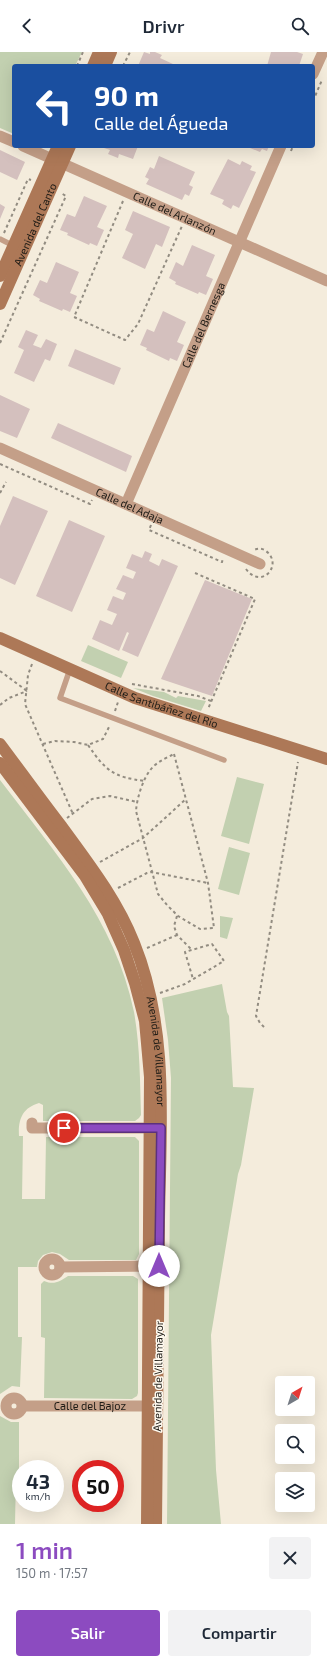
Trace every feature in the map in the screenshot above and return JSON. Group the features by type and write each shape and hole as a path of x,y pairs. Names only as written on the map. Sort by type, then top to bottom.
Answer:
{"main road":[{"path":"94,64 99,52"},
{"path":"106,64 111,52"},
{"name":"Avenida del Canto","path":"0,304 57,161 58,148"},
{"name":"Avenida del Canto","path":"0,276 57,161 68,148"},
{"name":"Calle Santibáñez del Río","path":"0,638 135,698 327,759"},
{"name":"Avenida de Villamayor","path":"0,744 92,867 116,906 134,942 146,977 155,1016 160,1058 156,1128 148,1190 154,1266 153,1406 156,1524"},
{"name":"Avenida de Villamayor","path":"0,763 85,876 108,914 124,950 136,983 145,1021 156,1128"},
{"name":"Avenida de Villamayor","path":"147,1524 153,1406"}],"street":[{"path":"315,70 323,52"},
{"path":"0,136 12,141"},
{"name":"Calle del Arlanzón","path":"28,148 327,281"},
{"name":"Calle del Bernesga","path":"126,504 280,148"},
{"name":"Calle del Adaja","path":"0,448 260,564"},
{"path":"32,1122 32,1128 156,1128"},
{"path":"60,1267 154,1266"},
{"name":"Calle del Bajoz","path":"22,1406 153,1406"}],"lane":[{"path":"0,240 14,246"},
{"path":"70,669 60,698 224,760"}],"path":[{"path":"78,64 83,52"},
{"path":"124,64 130,52"},
{"path":"315,96 324,76"},
{"path":"291,152 292,148"},
{"path":"0,235 3,236 28,179 35,182"},
{"path":"0,343 66,196 58,192"},
{"path":"125,197 74,317 125,340 138,324 183,223"},
{"path":"0,464 90,504 94,497"},
{"path":"0,493 6,482"},
{"path":"152,523 149,530 222,562 225,555"},
{"path":"245,566 251,575 260,577 266,576 272,567 271,557 266,551 257,548 250,552"},
{"path":"195,573 255,598 206,714"},
{"path":"34,661 28,675 25,704 73,814"},
{"path":"0,671 27,691"},
{"path":"126,683 198,696 211,701"},
{"path":"0,705 9,698 27,691"},
{"path":"42,744 55,741 74,742 88,745 103,739 119,699"},
{"path":"88,745 101,762 119,777 144,780"},
{"path":"264,1027 256,1016 300,750"},
{"path":"174,754 208,883 214,928 200,929 178,916 158,894 136,811 137,802 144,780 154,765 174,754"},
{"path":"66,818 92,799 110,796 137,802"},
{"path":"99,862 143,838 186,799"},
{"path":"117,889 151,872 208,883"},
{"path":"178,916 174,926 177,935 192,950"},
{"path":"145,948 177,935"},
{"path":"159,993 185,984 224,961 212,944 185,952 193,979"}],"green space":[{"path":"0,52 82,52 76,64 12,64 12,133 0,128"},
{"path":"88,645 128,662 121,678 81,661"},
{"path":"133,688 164,692 176,698 178,696 206,701 201,711"},
{"path":"237,777 264,784 249,844 221,836"},
{"path":"0,780 62,861 98,917 113,947 125,978 134,1012 139,1050 141,1115 135,1121 43,1121 43,1105 39,1103 33,1105 22,1115 19,1125 19,1136 23,1136 22,1199 45,1199 46,1137 135,1137 139,1141 139,1254 136,1260 69,1260 60,1254 52,1252 43,1255 38,1261 37,1267 18,1267 18,1337 22,1337 20,1387 12,1386 0,1394"},
{"path":"229,847 250,853 239,895 218,889"},
{"path":"220,916 233,918 227,939 220,937"},
{"path":"222,984 229,1016 233,1087 254,1088 211,1335 216,1470 221,1524 167,1524 171,1078 168,1040 162,998"},
{"path":"68,1276 133,1276 138,1279 138,1393 137,1396 132,1399 44,1398 45,1338 41,1337 41,1284 44,1281 51,1283 56,1282"},
{"path":"0,1416 11,1422 19,1422 19,1460 12,1460 12,1512 15,1512 15,1524 0,1524"}],"building":[{"path":"144,52 150,54 150,52 155,52 162,55 160,58 173,64 139,64"},
{"path":"271,52 297,52 303,54 300,64 268,64"},
{"path":"104,148 137,148 133,159 119,154 118,158 108,154 110,150"},
{"path":"250,148 268,148 267,151 262,149 260,152"},
{"path":"0,150 25,162 17,180 0,172"},
{"path":"159,156 195,172 189,185 193,187 189,196 185,194 182,200 146,184 149,179 145,177 150,167 154,169"},
{"path":"228,159 240,165 242,161 252,166 250,170 256,172 239,208 233,205 231,209 222,204 224,200 210,194"},
{"path":"84,196 107,206 97,227 104,230 97,246 90,243 89,245 67,235 68,233 60,230 67,214 75,217"},
{"path":"0,204 5,207 0,219"},
{"path":"133,211 170,227 162,247 156,244 145,269 122,258 133,234 125,230"},
{"path":"192,245 215,255 206,276 213,279 206,295 199,292 198,294 175,284 176,282 169,278 176,262 183,266"},
{"path":"56,262 79,272 70,293 77,296 70,312 63,309 62,311 39,301 40,299 33,295 40,280 47,283"},
{"path":"163,311 186,322 177,342 184,345 177,361 170,358 169,361 146,350 147,348 140,345 147,329 154,332"},
{"path":"26,330 38,335 33,345 41,348 46,339 57,344 50,361 45,359 34,382 14,373 24,350 18,347"},
{"path":"75,349 121,368 114,385 68,366"},
{"path":"0,395 30,409 17,438 0,431"},
{"path":"58,423 132,456 126,472 51,438"},
{"path":"13,496 48,511 15,585 0,578 0,526"},
{"path":"69,520 105,536 72,612 36,596"},
{"path":"145,551 152,554 149,561 159,566 162,559 178,566 138,657 122,650 129,633 127,632 119,651 92,639 100,620 112,625 117,614 107,610 113,596 123,600 126,593 116,589 123,575 133,579 136,572 126,568 132,554 142,558"},
{"path":"205,580 252,599 212,696 161,679"}],"route":[{"path":"64,1128 161,1128 159,1266"}]}
